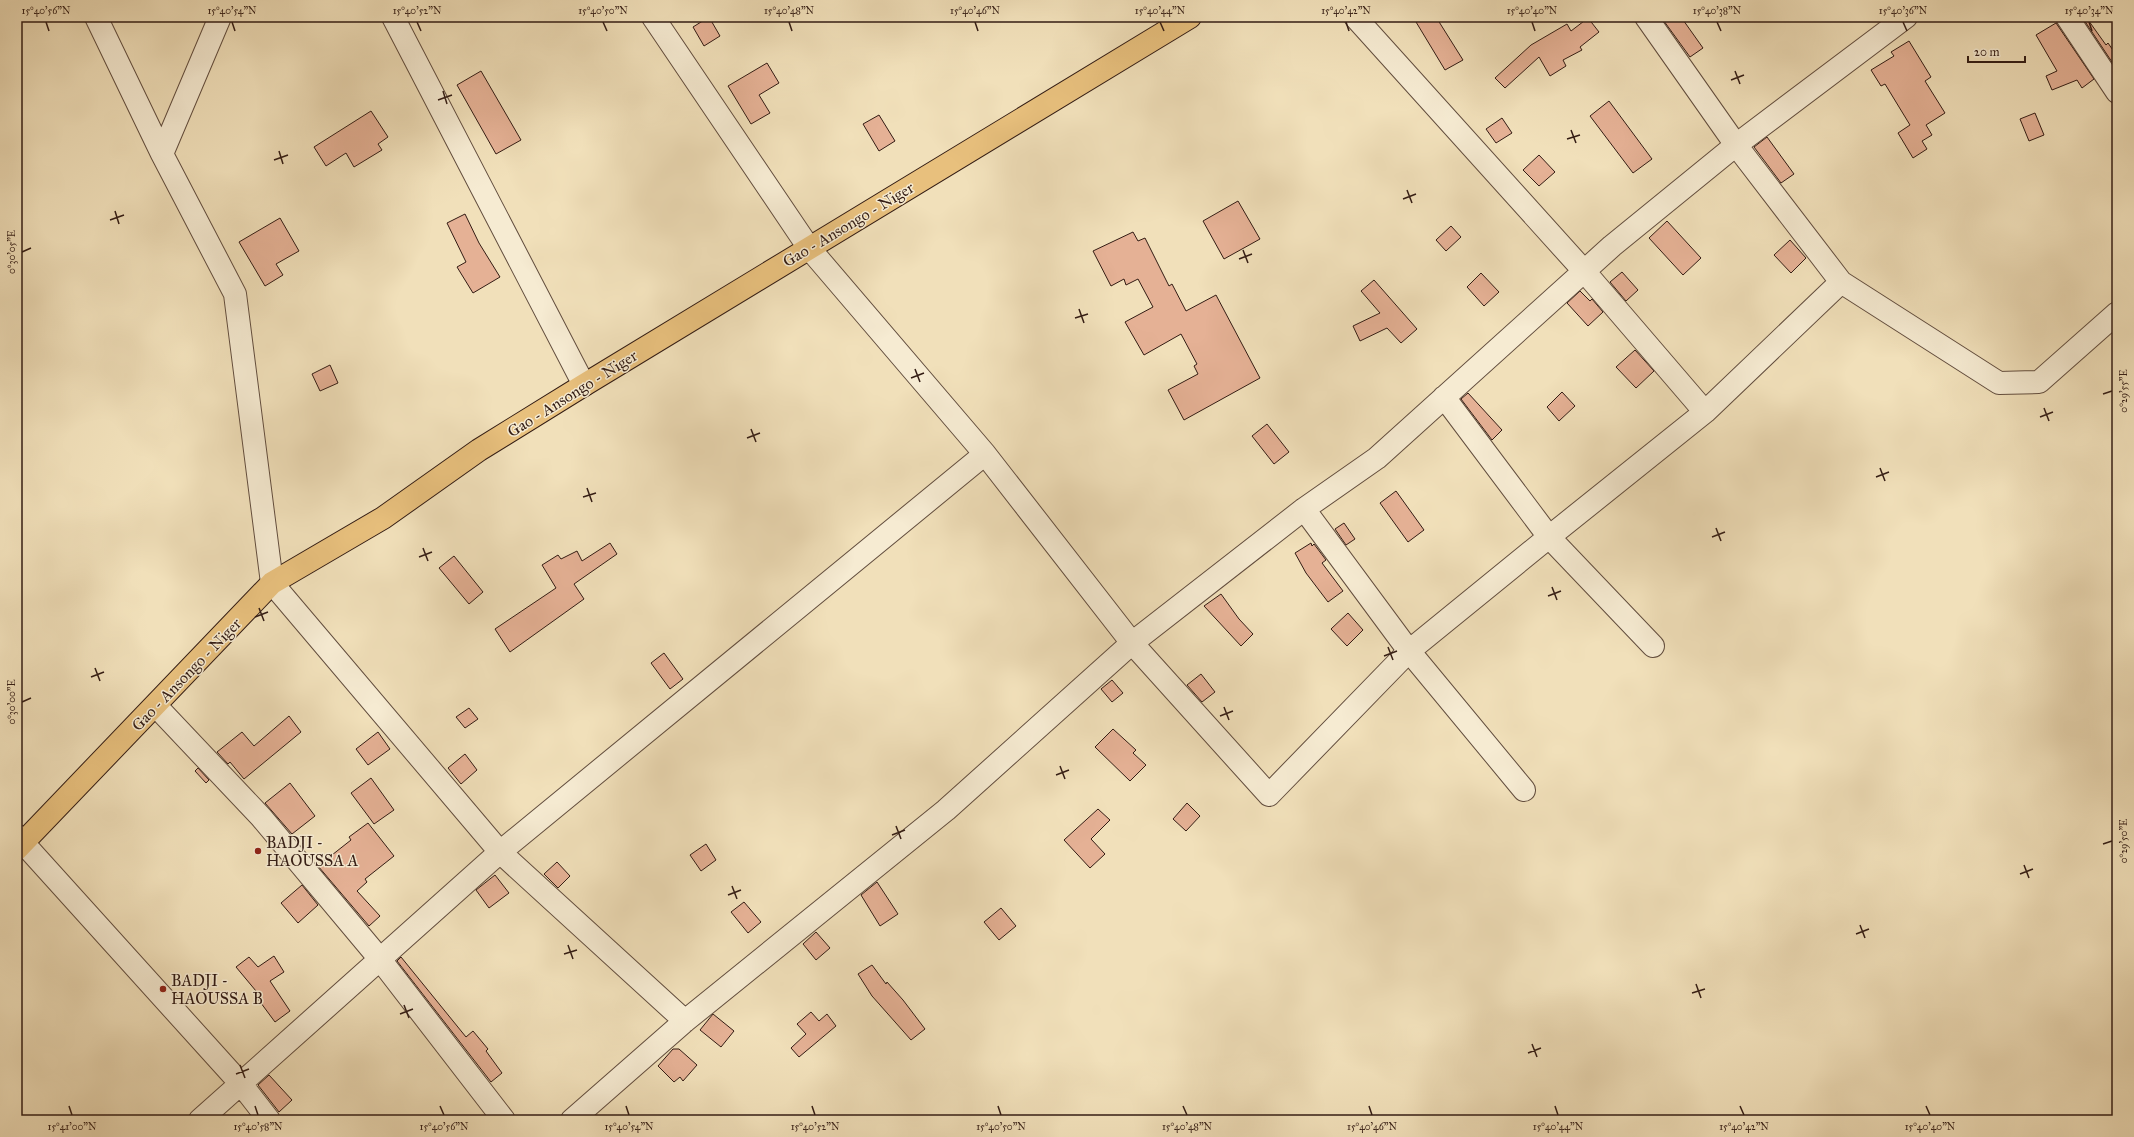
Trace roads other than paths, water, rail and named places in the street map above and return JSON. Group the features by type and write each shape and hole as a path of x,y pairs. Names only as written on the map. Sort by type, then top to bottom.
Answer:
{"main road":[{"name":"Gao - Ansongo - Niger","path":"19,843 156,706 272,583 384,518 479,450 584,385 1190,17"}],"street":[{"path":"96,17 162,154 234,294 272,583 500,852 685,1021"},
{"path":"162,154 220,17"},
{"path":"393,17 584,385"},
{"path":"653,17 809,248 985,454 1132,643 1269,795 1409,652 1549,536 1705,412 1841,282"},
{"path":"1355,17 1584,271 1705,412"},
{"path":"1646,17 1736,145 1841,282 1999,383 2039,382 2117,313"},
{"path":"572,1120 685,1021 946,810 1132,643 1304,509 1377,458 1584,271 1736,145 1906,17"},
{"path":"2067,17 2117,92"},
{"path":"1444,397 1549,536 1653,646"},
{"path":"200,1120 379,958 500,852 985,454"},
{"path":"1304,509 1409,652 1524,790"},
{"path":"156,706 261,817 379,958 504,1120"},
{"path":"19,843 241,1084 269,1120"}],"place":[{"name":"BADJI - HAOUSSA A","path":"258,851"},
{"name":"BADJI - HAOUSSA B","path":"163,989"}]}
